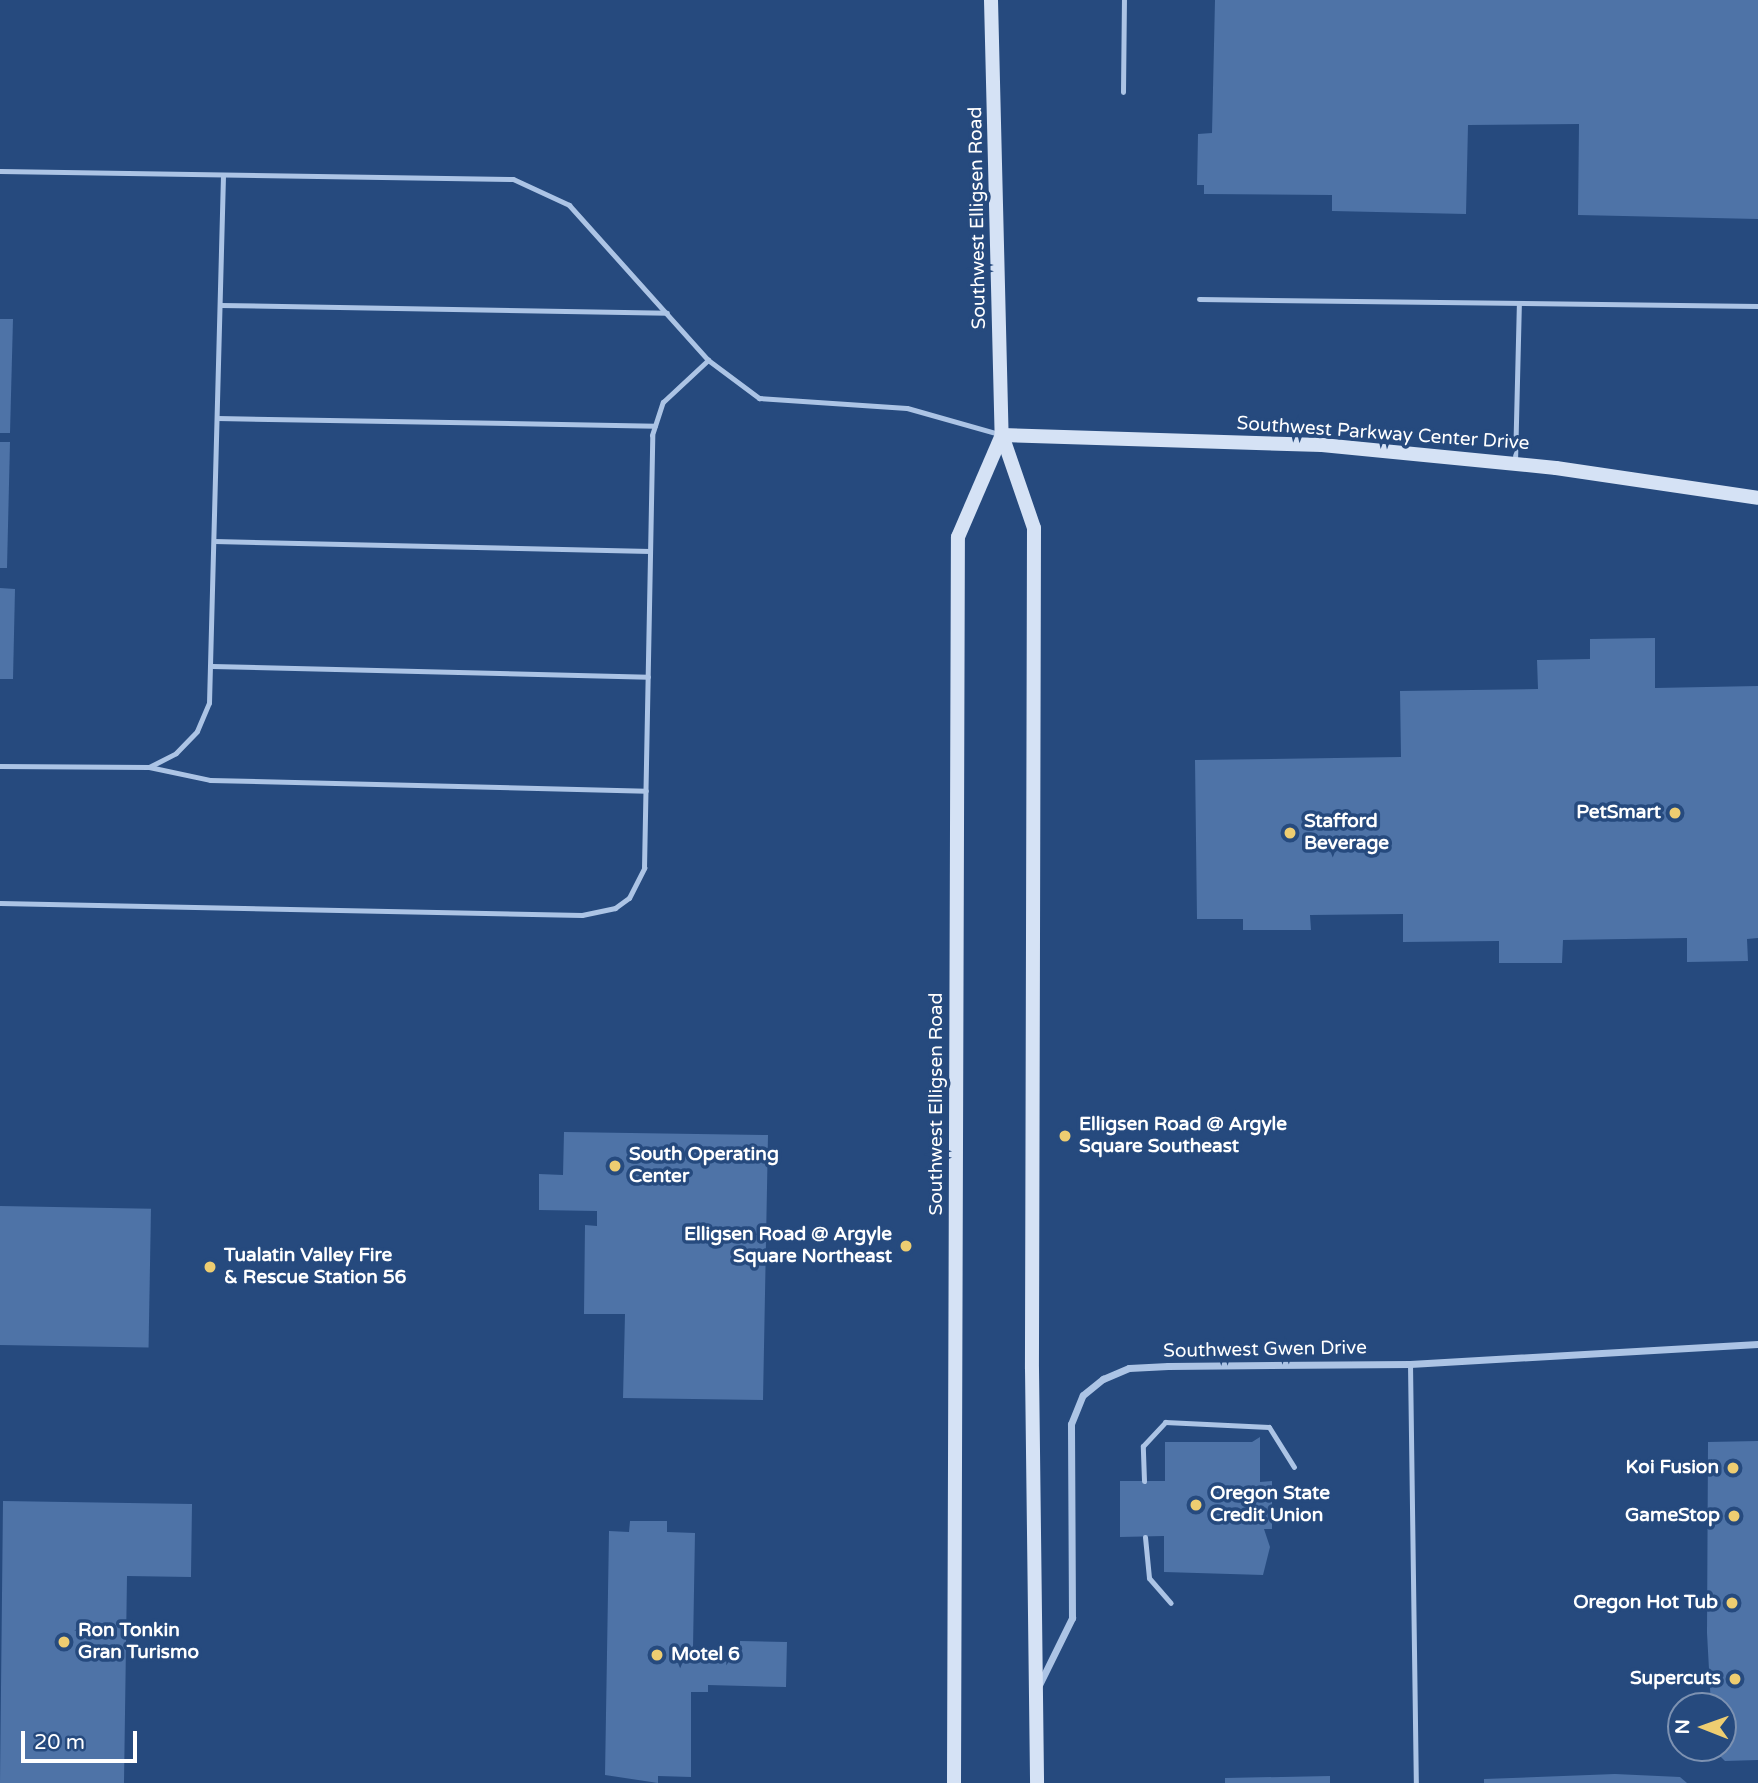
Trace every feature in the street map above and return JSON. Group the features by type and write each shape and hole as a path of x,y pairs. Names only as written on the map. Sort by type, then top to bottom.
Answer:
{"main road":[{"name":"Southwest Elligsen Road","path":"991,0 1002,435 1034,528 1032,1368 1037,1783"},
{"name":"Southwest Elligsen Road","path":"954,1783 958,537 1002,435"},
{"name":"Southwest Parkway Center Drive","path":"1002,435 1272,443 1515,463 1758,498"}],"street":[{"name":"Southwest Gwen Drive","path":"1037,1688 1072,1618 1071,1424 1083,1395 1129,1368 1410,1364 1758,1343"}],"lane":[{"path":"1123,92 1124,0"},
{"path":"0,171 513,179 569,205 708,360 759,398 908,408 1002,435"},
{"path":"149,767 176,753 197,732 209,703 223,175"},
{"path":"1199,299 1758,306"},
{"path":"1515,463 1519,303"},
{"path":"220,305 667,313"},
{"path":"0,903 599,914 629,898 639,884 646,791 655,426 663,402 708,360"},
{"path":"217,418 655,426"},
{"path":"214,541 650,551"},
{"path":"212,666 648,677"},
{"path":"0,766 149,767 210,780 646,791"},
{"path":"1410,1364 1416,1783"},
{"path":"1144,1481 1143,1446 1165,1422 1269,1426 1294,1467"},
{"path":"1145,1536 1149,1578 1171,1603"}],"building":[{"path":"1215,0 1758,0 1758,219 1578,215 1579,124 1468,125 1466,214 1332,211 1332,195 1204,194 1204,185 1197,185 1198,134 1212,133"},
{"path":"0,319 13,319 10,433 0,433"},
{"path":"0,442 10,442 7,568 0,568"},
{"path":"0,588 15,589 13,679 0,679"},
{"path":"1655,638 1655,688 1758,686 1758,938 1747,939 1748,961 1687,962 1687,938 1563,940 1562,963 1499,963 1499,941 1403,942 1403,914 1310,915 1311,930 1243,930 1243,919 1197,919 1195,760 1401,757 1400,691 1538,689 1537,660 1590,659 1590,639"},
{"path":"564,1132 768,1135 763,1400 623,1398 625,1314 584,1314 585,1225 597,1226 597,1211 539,1210 539,1174 563,1175"},
{"path":"0,1206 151,1209 149,1348 0,1345"},
{"name":"Oregon State Credit Union","path":"1260,1437 1260,1482 1272,1481 1272,1529 1264,1529 1270,1547 1263,1575 1164,1572 1164,1536 1120,1537 1120,1481 1165,1481 1165,1442 1252,1442"},
{"path":"1758,1441 1758,1760 1737,1761 1737,1692 1710,1692 1707,1633 1708,1442"},
{"name":"Ron Tonkin Gran Turismo","path":"3,1501 192,1504 191,1577 127,1576 124,1783 0,1783"},
{"name":"Motel 6","path":"630,1521 667,1521 667,1532 695,1533 693,1648 706,1648 706,1661 740,1662 740,1641 787,1642 786,1687 708,1685 708,1692 691,1692 691,1777 658,1776 658,1783 605,1775 609,1531 629,1532"},
{"path":"1615,1774 1680,1777 1687,1783 1484,1783 1484,1779"},
{"path":"1330,1776 1330,1783 1225,1783 1225,1778"}],"place":[{"name":"PetSmart","path":"1675,813"},
{"name":"Stafford Beverage","path":"1290,833"},
{"name":"Elligsen Road @ Argyle Square Southeast","path":"1065,1136"},
{"name":"South Operating Center","path":"615,1166"},
{"name":"Elligsen Road @ Argyle Square Northeast","path":"906,1246"},
{"name":"Tualatin Valley Fire & Rescue Station 56","path":"210,1267"},
{"name":"Koi Fusion","path":"1733,1468"},
{"name":"Oregon State Credit Union","path":"1196,1505"},
{"name":"GameStop","path":"1734,1516"},
{"name":"Oregon Hot Tub","path":"1732,1603"},
{"name":"Ron Tonkin Gran Turismo","path":"64,1642"},
{"name":"Motel 6","path":"657,1655"},
{"name":"Supercuts","path":"1735,1679"}]}
